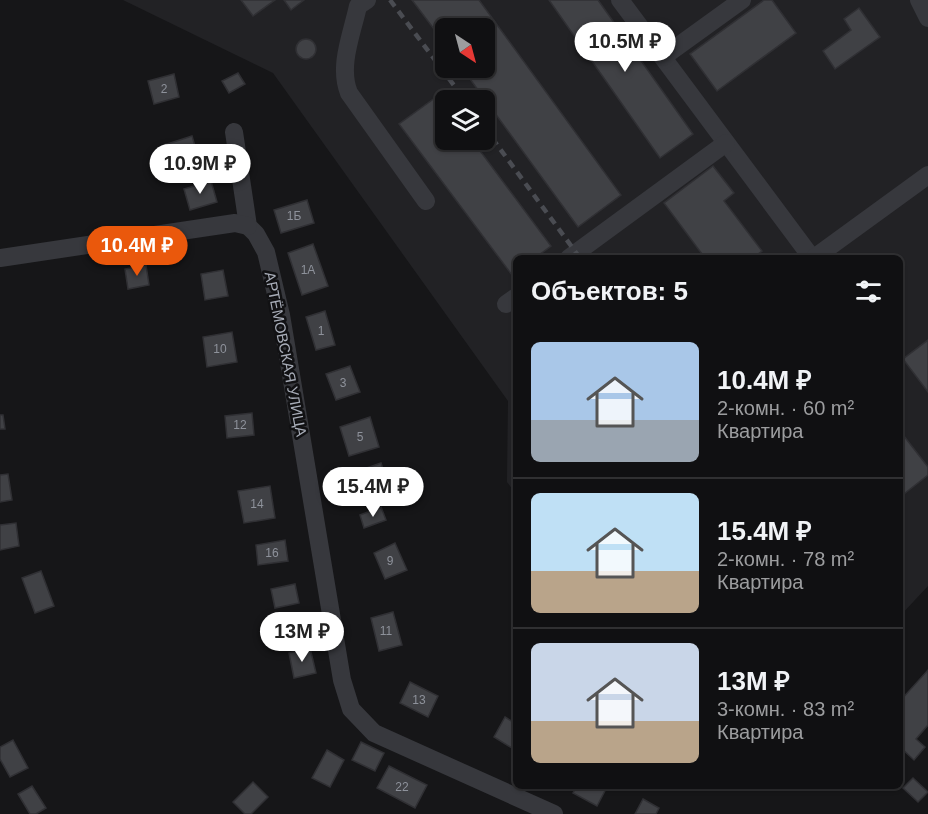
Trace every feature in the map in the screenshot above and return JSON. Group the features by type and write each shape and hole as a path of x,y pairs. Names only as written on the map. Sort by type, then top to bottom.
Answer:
{"street":[{"path":"620,0 811,255"},
{"path":"663,57 742,0"},
{"path":"919,0 928,18"},
{"path":"360,2 343,71 345,84 349,93 426,201"},
{"name":"АРТЁМОВСКАЯ УЛИЦА","path":"234,132 248,226 256,234 266,252 281,315 342,680 351,708 374,733 554,814"},
{"path":"573,255 726,143"},
{"path":"817,255 928,175"},
{"path":"0,258 235,223 248,226"}],"shaded area":[{"path":"123,0 928,0 928,586 903,613 903,255 513,255 513,490 507,482 508,401 273,73"}],"building":[{"path":"241,0 275,0 253,16"},
{"path":"284,0 304,0 291,10"},
{"path":"412,0 479,0 492,18 435,18 435,30"},
{"path":"549,0 598,0 693,134 660,158"},
{"path":"764,0 772,0 796,33 717,91 690,54"},
{"path":"859,8 880,37 835,69 823,51 851,30 844,19"},
{"path":"495,22 621,195 578,227 495,113 495,90 478,90 469,78 495,78"},
{"path":"302,39 310,39 316,45 316,53 310,59 302,59 296,53 296,45"},
{"path":"238,73 245,84 229,93 222,81"},
{"path":"174,74 179,97 154,104 148,81"},
{"path":"435,98 435,150 479,150 551,246 539,255 513,255 512,275 399,124"},
{"path":"192,136 199,160 168,169 161,146"},
{"path":"713,166 734,193 724,201 762,251 757,255 703,255 664,203"},
{"path":"211,181 217,202 190,210 184,189"},
{"path":"307,200 314,223 281,233 274,210"},
{"path":"313,244 328,286 302,295 288,253"},
{"path":"146,265 149,285 128,289 125,269"},
{"path":"223,270 228,296 205,300 201,274"},
{"path":"325,311 335,345 316,350 306,317"},
{"path":"232,332 237,362 207,367 203,337"},
{"path":"928,340 928,392 903,359"},
{"path":"350,366 360,392 336,400 326,374"},
{"path":"252,413 254,435 227,438 225,416"},
{"path":"0,415 3,415 5,429 0,429"},
{"path":"370,417 379,447 349,456 340,427"},
{"path":"903,435 928,467 928,475 903,495"},
{"path":"381,463 389,487 364,496 355,472"},
{"path":"8,474 12,500 0,502 0,475"},
{"path":"270,486 275,518 244,523 238,491"},
{"path":"381,507 386,520 364,528 360,515"},
{"path":"16,523 19,546 0,550 0,525"},
{"path":"285,540 288,561 258,565 256,545"},
{"path":"395,543 407,570 385,579 374,553"},
{"path":"41,571 54,606 35,613 22,578"},
{"path":"295,584 299,603 275,608 271,589"},
{"path":"393,612 402,645 379,651 371,618"},
{"path":"310,648 316,673 294,678 289,653"},
{"path":"928,670 928,725 916,739 925,747 914,760 903,750 903,698"},
{"path":"410,682 438,696 428,717 400,703"},
{"path":"505,717 513,722 512,748 494,737"},
{"path":"13,740 28,768 10,777 0,759 0,747"},
{"path":"361,742 384,753 375,771 352,760"},
{"path":"327,750 344,760 330,787 312,778"},
{"path":"389,766 427,785 415,808 377,788"},
{"path":"913,778 928,792 918,802 903,788"},
{"path":"253,782 268,797 251,814 245,814 233,802"},
{"path":"32,786 46,808 36,814 30,814 18,794"},
{"path":"575,789 606,789 597,806 573,793"},
{"path":"643,799 659,808 656,814 635,814"}],"railway":[{"path":"390,0 458,90"},
{"path":"495,142 578,255"}]}
